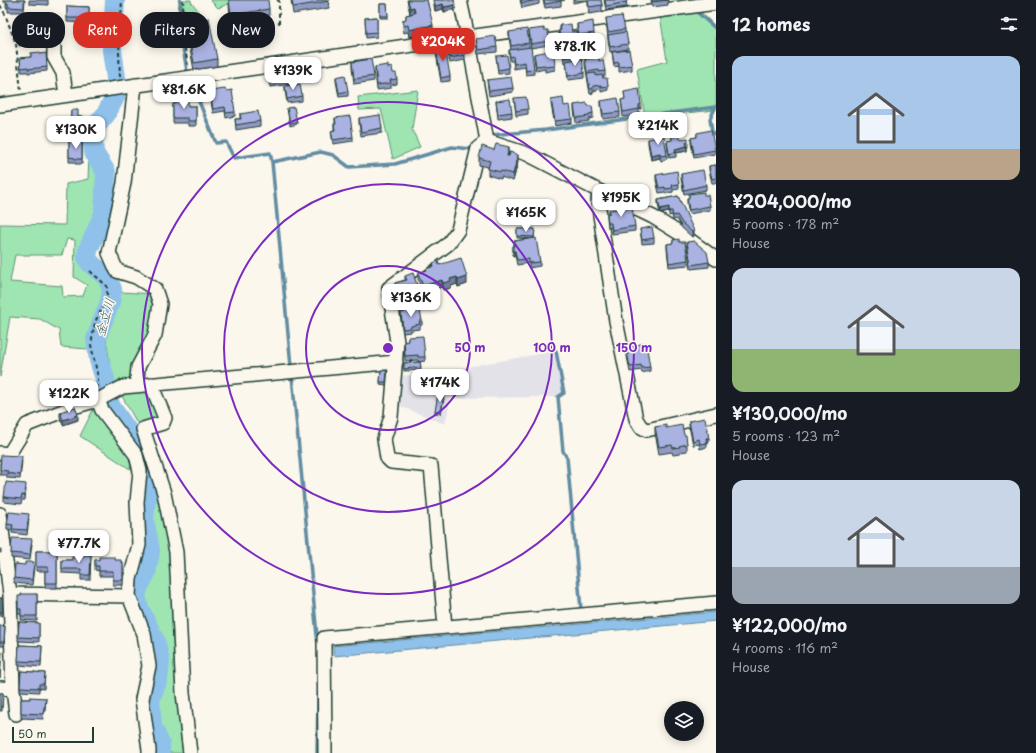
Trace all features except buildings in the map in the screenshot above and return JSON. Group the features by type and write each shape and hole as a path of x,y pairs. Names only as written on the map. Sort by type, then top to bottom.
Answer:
{"street":[{"path":"460,0 487,141"},
{"path":"0,105 700,3 716,3"},
{"path":"54,48 54,57 63,73 66,95"},
{"path":"130,86 124,184 109,253 117,271 136,277 155,289 160,304 155,335 138,367 137,379 145,385 165,418 163,424 143,429 164,493 176,552 183,693 190,753"},
{"path":"487,141 527,154 599,191 653,216 716,259"},
{"path":"445,627 431,466 391,462 387,458 384,439 391,417 398,342 389,288 448,244 458,230 478,148 487,141"},
{"path":"599,191 598,202 615,313 636,419 641,427 647,430 716,414"},
{"path":"0,453 9,454 27,425 73,407 98,400 123,388 396,362"},
{"path":"98,400 102,410 136,455 140,471 137,502 139,546 130,579 129,596 144,634 149,666 142,699 149,750 148,753"},
{"path":"0,514 10,594 13,689 16,714"},
{"path":"10,594 129,596"},
{"path":"325,753 324,638 716,603"},
{"path":"0,688 13,689"}],"path":[{"path":"122,0 119,53 121,81 130,86"},
{"path":"182,0 184,4 180,18 190,77"},
{"path":"277,0 279,1 279,24"},
{"path":"0,5 5,14 16,44 22,102"},
{"path":"90,271 107,286 107,300 95,322 91,345 98,377 98,400"}],"shaded area":[{"path":"556,351 564,393 558,397 451,398 445,424 397,405 399,376 428,374"}],"green space":[{"path":"178,0 191,0 198,10 198,12 178,12"},
{"path":"210,0 238,0 218,8"},
{"path":"699,10 716,27 716,110 645,117 637,69 667,61 660,15"},
{"path":"418,90 412,129 420,147 393,159 381,109 359,110 358,97"},
{"path":"89,157 102,173 97,214 84,240 81,257 90,274 105,286 103,299 92,323 88,349 61,347 59,330 40,319 10,317 0,377 0,224 65,225 66,184 88,179","holes":["67,239 75,240 74,277 87,285 83,296 63,297 62,286 10,282 15,255 62,255"]},
{"path":"121,292 155,294 150,331 131,366 134,388 149,389 159,416 158,421 137,423 112,378 105,333"},
{"path":"94,408 131,457 130,469 80,436"},
{"path":"157,482 173,551 186,753 165,753 166,750 157,723 155,700 163,682 164,651 142,595 154,557 149,508"}],"water":[{"path":"716,612 716,621 334,656 333,646"}],"waterway":[{"name":"金立川","path":"115,0 112,50 116,78 115,97 106,114 95,127 93,139 94,153 106,172 104,214 88,250 87,257 90,263 107,277 112,289 110,302 96,339 99,360 105,379 105,391 111,407 148,460 151,479 146,500 144,519 150,551 146,573 136,595 138,606 155,641 160,661 158,679 150,699 152,726 160,744 160,753"},
{"path":"180,0 181,3 178,19 187,71"},
{"path":"697,12 716,29"},
{"path":"191,82 216,143 226,142 234,158 270,153 272,162 321,152 333,155 349,167 395,164 452,147 470,149 475,144"},
{"path":"716,106 710,119 712,132 716,135"},
{"path":"491,135 546,130 715,107"},
{"path":"272,162 291,366"},
{"path":"556,351 564,393 558,397 563,451 567,458 581,609"},
{"path":"292,376 318,646"},
{"path":"317,753 318,696"}]}
